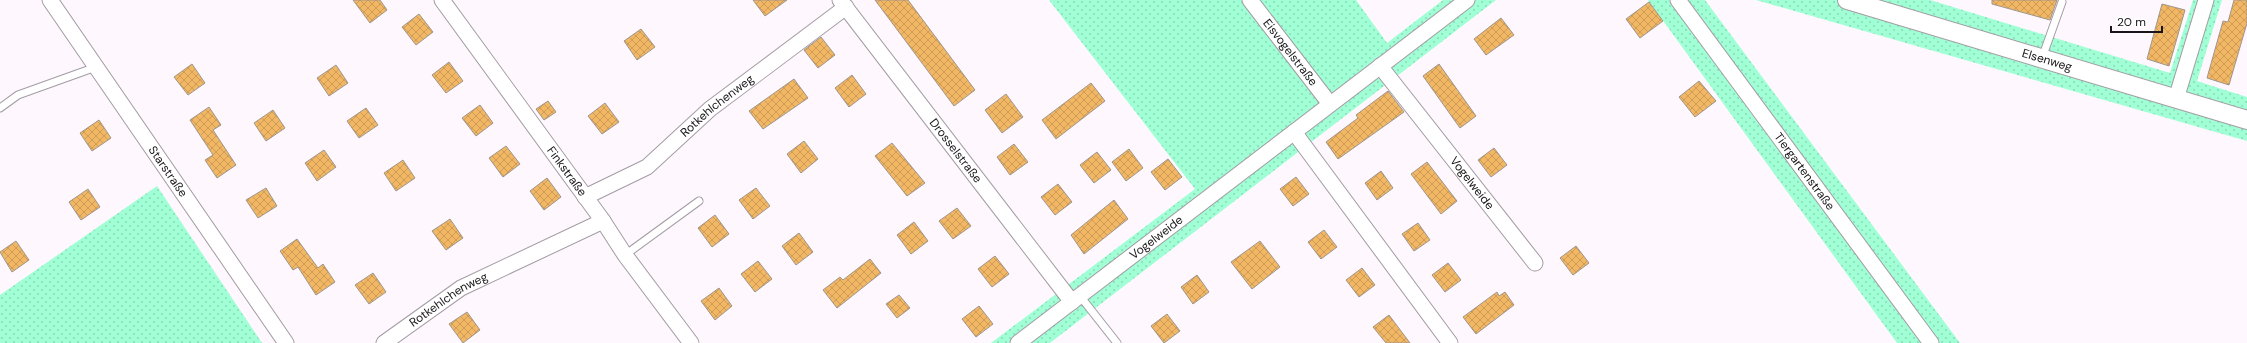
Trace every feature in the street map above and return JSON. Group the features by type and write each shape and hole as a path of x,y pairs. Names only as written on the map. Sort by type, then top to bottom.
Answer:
{"street":[{"name":"Starstraße","path":"50,0 286,343"},
{"name":"Finkstraße","path":"442,0 586,197 625,255 691,343"},
{"name":"Eisvogelstraße","path":"1250,0 1330,104"},
{"name":"Vogelweide","path":"1018,343 1467,0"},
{"name":"Tiergartenstraße","path":"1678,0 1930,343"},
{"name":"Elsenweg","path":"1847,0 2247,120"},
{"path":"2176,99 2206,0"},
{"name":"Rotkehlchenweg","path":"586,197 647,167 710,109 843,4"},
{"name":"Drosselstraße","path":"843,4 1076,299"},
{"name":"Vogelweide","path":"1380,66 1535,263"},
{"path":"1294,132 1450,343"},
{"name":"Rotkehlchenweg","path":"384,343 461,288 603,221"}],"lane":[{"path":"2042,58 2062,2"},
{"path":"0,108 18,95 96,67"},
{"path":"625,255 698,201"},
{"path":"1076,299 1116,343"}],"green space":[{"path":"1049,0 1356,0 1387,43 1443,0 1496,0 1050,343 991,343 1195,189"},
{"path":"1648,0 1705,0 1960,343 1897,343"},
{"path":"1756,0 1930,0 2170,73 2193,0 2222,0 2197,81 2247,97 2247,141"},
{"path":"157,186 262,343 0,343 0,295"}],"building":[{"path":"353,0 380,0 387,10 370,23"},
{"path":"753,0 787,0 765,16"},
{"path":"875,0 908,0 975,90 954,106"},
{"path":"1992,0 2057,0 2050,20 1992,4"},
{"path":"2234,0 2247,0 2247,23 2229,85 2207,78 2223,21 2228,22"},
{"path":"1649,2 1663,21 1640,38 1626,19"},
{"path":"2162,4 2185,10 2169,66 2147,59"},
{"path":"419,14 433,32 416,45 402,27"},
{"path":"1501,18 1514,35 1486,55 1474,39"},
{"path":"641,29 655,47 637,60 624,41"},
{"path":"821,37 835,55 818,68 804,50"},
{"path":"449,62 463,81 446,93 432,75"},
{"path":"192,64 205,83 188,95 174,77"},
{"path":"1439,64 1476,116 1460,128 1423,76"},
{"path":"336,65 348,83 329,96 317,78"},
{"path":"852,75 866,94 849,107 835,88"},
{"path":"794,79 808,98 763,129 749,111"},
{"path":"1699,81 1716,101 1695,117 1679,97"},
{"path":"1091,83 1105,101 1056,139 1042,120"},
{"path":"1388,91 1404,112 1338,159 1326,142 1358,118 1356,115"},
{"path":"1006,94 1023,117 1002,133 985,110"},
{"path":"548,101 556,112 544,120 536,109"},
{"path":"605,103 619,122 602,134 588,116"},
{"path":"480,105 493,123 476,136 462,118"},
{"path":"209,107 221,125 213,130 236,165 217,178 205,160 213,155 190,120"},
{"path":"366,108 378,125 359,138 347,121"},
{"path":"273,110 285,128 266,141 254,123"},
{"path":"99,120 111,138 92,151 80,133"},
{"path":"804,141 818,159 801,173 787,154"},
{"path":"892,143 925,183 907,196 875,156"},
{"path":"1014,144 1028,162 1010,175 997,157"},
{"path":"506,146 520,164 503,177 489,158"},
{"path":"1494,148 1507,165 1491,177 1478,160"},
{"path":"1129,149 1143,168 1126,181 1112,162"},
{"path":"324,150 336,167 317,181 305,163"},
{"path":"1097,152 1111,170 1094,183 1080,165"},
{"path":"1168,159 1182,177 1165,190 1151,172"},
{"path":"403,160 415,178 396,191 384,173"},
{"path":"1427,162 1457,201 1441,214 1411,174"},
{"path":"1381,171 1393,188 1377,200 1365,183"},
{"path":"1296,177 1309,194 1293,206 1280,189"},
{"path":"547,178 561,197 544,210 530,191"},
{"path":"1058,184 1072,202 1055,215 1041,197"},
{"path":"266,188 277,206 258,218 246,200"},
{"path":"756,188 770,206 753,219 739,200"},
{"path":"88,189 100,207 81,220 69,202"},
{"path":"1114,200 1128,219 1084,254 1071,235"},
{"path":"957,208 971,226 953,239 939,221"},
{"path":"715,215 729,234 712,247 698,228"},
{"path":"450,219 463,238 446,250 432,231"},
{"path":"914,222 928,241 911,254 897,235"},
{"path":"1418,223 1430,240 1414,251 1402,234"},
{"path":"1324,230 1337,247 1321,259 1308,242"},
{"path":"799,233 813,252 796,265 782,246"},
{"path":"297,239 318,268 323,264 335,282 316,295 298,267 293,270 280,251"},
{"path":"16,241 29,260 12,272 0,252"},
{"path":"1260,241 1280,267 1252,289 1231,262"},
{"path":"1576,246 1589,263 1573,275 1560,258"},
{"path":"995,256 1009,274 992,287 978,269"},
{"path":"870,259 881,273 837,308 823,290 840,277 843,280"},
{"path":"758,261 772,279 755,292 741,274"},
{"path":"1448,263 1461,280 1445,292 1432,275"},
{"path":"1362,268 1375,285 1359,297 1346,280"},
{"path":"373,273 386,292 369,304 355,285"},
{"path":"1197,275 1209,292 1193,304 1181,287"},
{"path":"719,288 732,306 715,320 701,301"},
{"path":"1497,292 1499,296 1505,292 1514,305 1476,334 1463,317"},
{"path":"899,295 910,308 897,318 886,304"},
{"path":"979,306 993,324 976,337 962,319"},
{"path":"467,312 480,330 463,343 449,324"},
{"path":"1167,314 1180,331 1164,343 1151,326"},
{"path":"1389,315 1410,343 1386,343 1373,327"}]}
